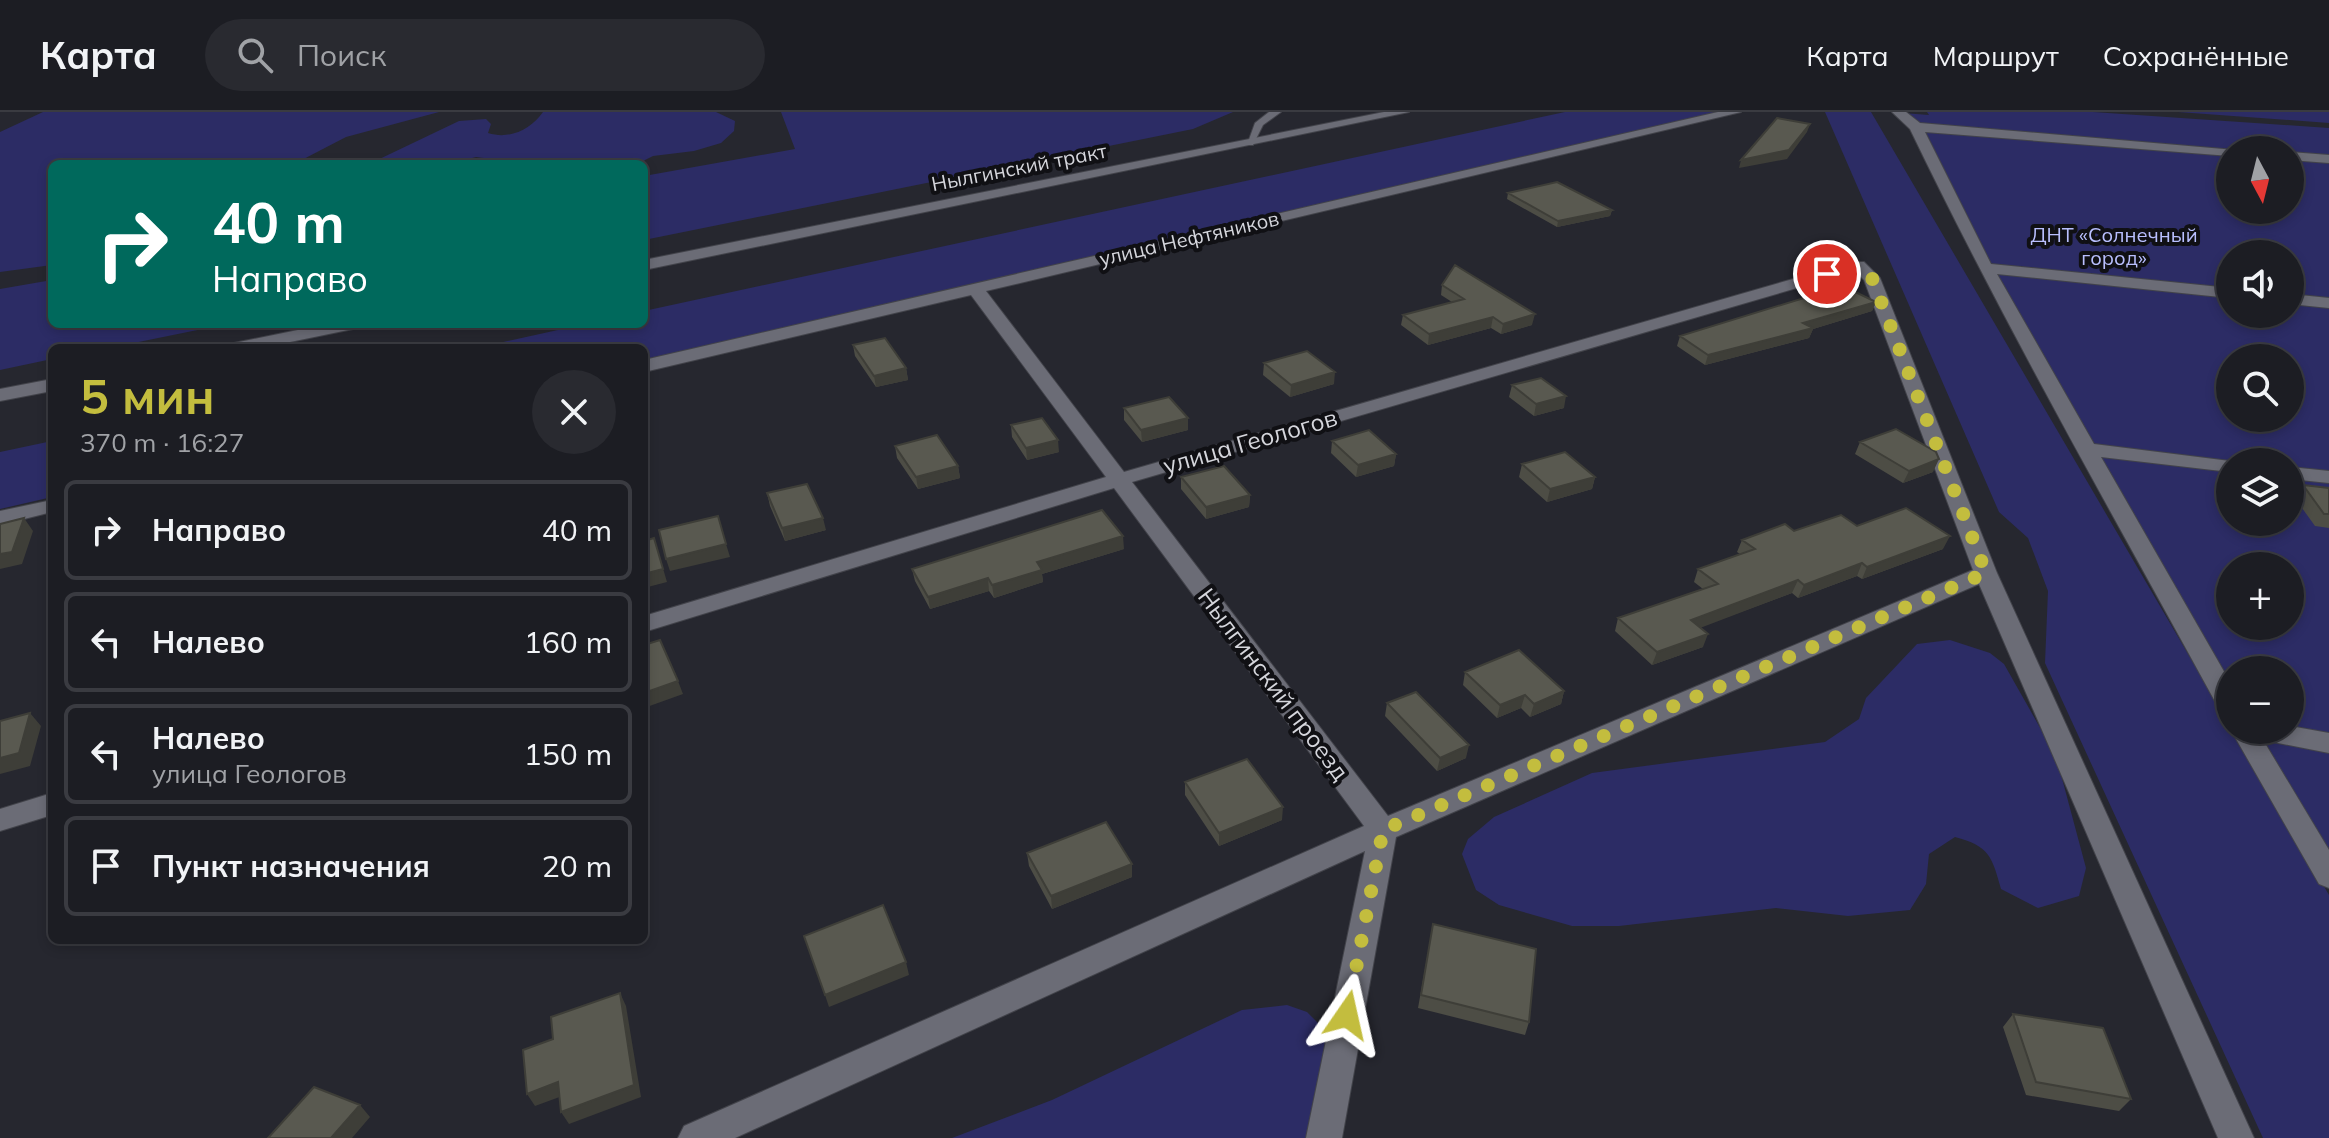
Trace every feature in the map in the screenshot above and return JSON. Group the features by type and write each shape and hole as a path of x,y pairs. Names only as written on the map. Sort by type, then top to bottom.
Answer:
{"street":[{"name":"Нылгинский тракт","path":"648,264 1403,112"},
{"name":"улица Нефтяников","path":"648,365 1735,112"},
{"path":"1898,112 1916,127 1985,268 2216,680"},
{"path":"1916,127 2216,151"},
{"path":"2304,157 2329,159"},
{"name":"улица Геологов","path":"648,623 1121,479 1858,265 1872,278 1986,573"},
{"path":"1985,268 2216,292"},
{"name":"Нылгинский проезд","path":"975,288 1383,830"},
{"path":"2304,300 2329,303"},
{"path":"254,344 333,328"},
{"path":"0,395 48,386"},
{"path":"2085,449 2216,464"},
{"path":"2304,474 2329,477"},
{"path":"0,518 48,507"},
{"path":"696,1138 1383,830 1986,573 2236,1138"},
{"path":"2304,738 2329,743"},
{"path":"2252,744 2329,876"},
{"path":"0,820 48,805"},
{"path":"1324,1138 1383,830"}],"lane":[{"path":"1250,143 1256,125 1267,115 1277,112"}],"green space":[{"path":"43,112 439,112 346,137 302,160 48,160 48,266 0,272 0,132"},
{"path":"543,112 716,112 735,121 734,131 721,143 645,160 498,160 476,157 464,160 377,160 459,121 486,119 491,124 488,133 496,135 519,132"},
{"path":"781,112 1233,112 1193,129 648,239 648,175 795,149"},
{"path":"1565,112 1727,112 648,360 648,344 494,344 567,328 648,328 648,310"},
{"path":"1825,112 1871,112 2216,702 2216,744 2241,744 2329,895 2329,1138 2263,1138 2045,663 2048,591 2028,538 1999,512"},
{"name":"ДНТ «Солнечный город»","path":"2093,112 2329,128 2329,856 2265,744 2304,744 2304,656 2216,656 2216,659 1903,113"},
{"path":"2178,112 2329,112 2329,123"},
{"path":"48,281 48,328 207,328 129,344 48,344 48,360 0,370 0,289"},
{"path":"48,442 48,498 0,509 0,452"},
{"path":"1950,640 1990,653 2004,664 2056,756 2086,868 2079,896 2038,908 2001,889 1987,854 1975,844 1955,837 1929,854 1926,884 1910,910 1848,916 1776,908 1619,926 1572,926 1499,905 1476,890 1462,854 1468,839 1494,817 1592,773 1825,742 1859,719 1866,698 1917,644"},
{"path":"1287,1005 1307,1012 1339,1044 1339,1138 952,1138 1052,1100 1242,1010"}],"building":[{"path":"1777,118 1810,124 1789,150 1741,160"},
{"path":"1557,182 1612,210 1558,221 1508,193"},
{"path":"1455,265 1535,314 1503,324 1493,317 1429,334 1403,315 1464,299 1442,285"},
{"path":"1843,286 1876,302 1803,323 1813,328 1708,355 1680,336"},
{"path":"885,338 906,368 874,376 853,345"},
{"path":"1307,351 1335,372 1291,385 1264,363"},
{"path":"1541,378 1566,396 1536,404 1512,385"},
{"path":"1169,397 1188,418 1141,430 1124,408"},
{"path":"1042,418 1058,440 1026,448 1011,425"},
{"path":"1896,429 1936,452 1939,459 1909,471 1860,442"},
{"path":"1369,430 1396,454 1358,465 1332,441"},
{"path":"937,435 958,466 916,477 895,446"},
{"path":"1565,452 1595,477 1550,489 1522,464"},
{"path":"1224,466 1250,495 1206,507 1181,477"},
{"path":"807,484 823,518 782,528 767,493"},
{"path":"2304,485 2329,488 2329,514 2324,514"},
{"path":"1906,508 1950,536 1867,567 1862,563 1804,585 1798,580 1691,620 1708,634 1657,652 1618,618 1718,584 1698,569 1755,549 1742,540 1785,524 1794,531 1841,515 1857,526"},
{"path":"1102,510 1123,536 1037,562 1042,570 992,585 988,578 928,597 912,569"},
{"path":"718,516 726,544 666,559 659,530"},
{"path":"24,518 12,552 0,554 0,524"},
{"path":"654,538 663,569 648,573 648,540"},
{"path":"660,640 678,681 648,692 648,644"},
{"path":"1519,650 1564,691 1534,704 1525,695 1500,705 1465,672"},
{"path":"1416,692 1469,745 1440,758 1387,703"},
{"path":"30,713 19,753 0,758 0,721"},
{"path":"1247,759 1283,807 1219,833 1185,782"},
{"path":"1106,822 1132,864 1051,896 1027,853"},
{"path":"883,905 906,962 825,995 804,936"},
{"path":"1433,924 1536,949 1529,1022 1421,995"},
{"path":"620,993 634,1085 561,1112 558,1082 527,1094 523,1050 553,1039 551,1017"},
{"path":"2013,1014 2103,1028 2131,1099 2036,1082"},
{"path":"314,1087 360,1105 331,1138 268,1138"}],"route":[{"path":"1347,1015 1383,830 1986,573 1872,278 1858,265 1827,274"}]}
